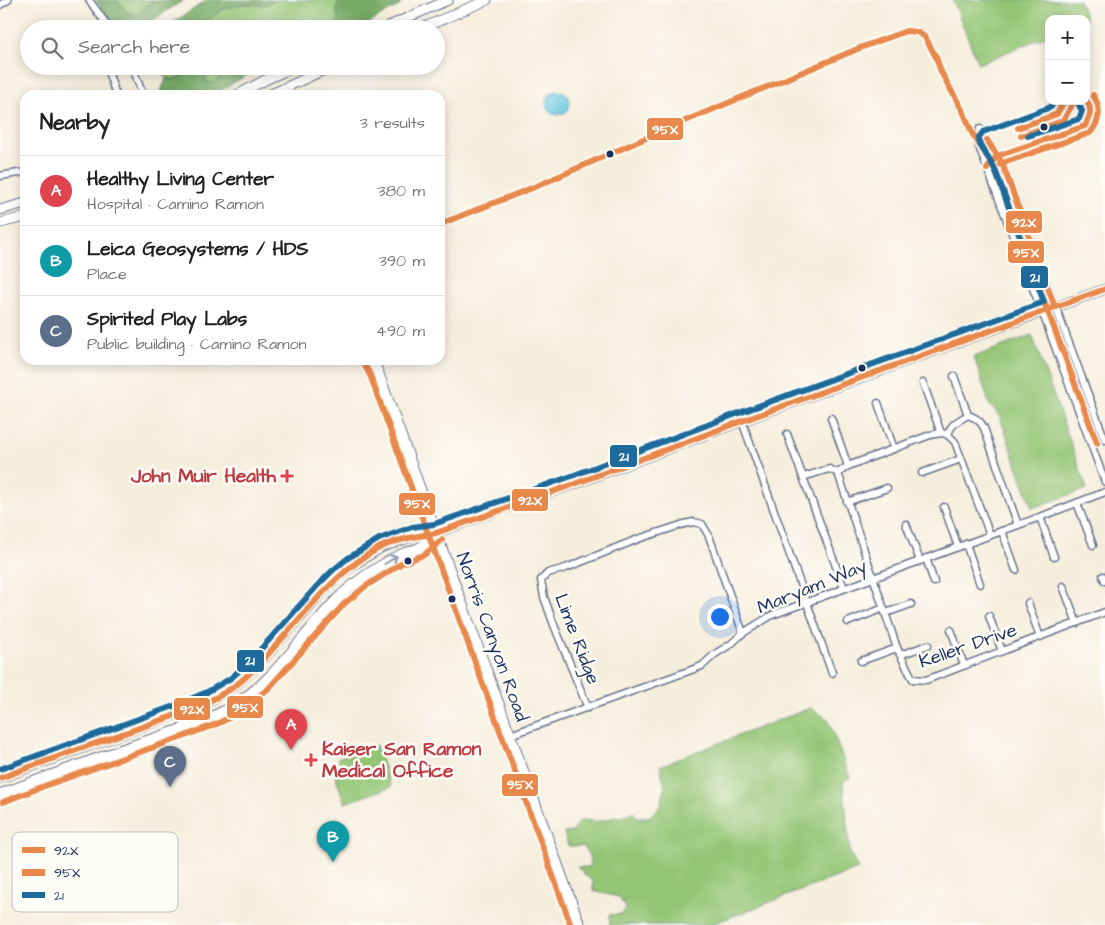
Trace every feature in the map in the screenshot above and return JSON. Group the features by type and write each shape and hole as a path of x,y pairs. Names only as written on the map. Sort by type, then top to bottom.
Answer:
{"street":[{"path":"0,5 8,0"},
{"path":"89,0 103,20"},
{"path":"402,20 448,0"},
{"path":"441,20 487,0"},
{"path":"109,75 114,90"},
{"path":"136,75 142,90"},
{"path":"246,90 276,75"},
{"path":"279,90 313,75"},
{"path":"980,128 1002,163 1105,440"},
{"path":"973,131 1105,482"},
{"path":"0,176 20,173"},
{"path":"0,210 20,204"},
{"path":"0,223 20,218"},
{"path":"0,778 177,714 210,700 236,685 258,665 338,577 382,547 414,536 436,533 572,485 1105,289"},
{"name":"Norris Canyon Road","path":"375,365 580,925"},
{"path":"954,376 968,415"},
{"path":"923,383 944,433 955,442 990,535"},
{"path":"878,403 894,449"},
{"path":"803,477 828,469 838,473 848,466 930,435 944,433 958,420 968,415 980,420 984,428 1018,525"},
{"path":"831,418 848,466"},
{"path":"742,421 832,673"},
{"path":"788,434 844,588"},
{"path":"922,473 961,459"},
{"name":"Keller Drive","path":"838,473 897,648 913,679 926,680 1105,612"},
{"path":"847,502 887,488"},
{"name":"Maryam Way","path":"510,735 702,666 732,644 743,633 772,615 1040,518 1105,492"},
{"path":"1077,503 1093,545"},
{"path":"944,508 958,547"},
{"path":"1040,518 1054,557"},
{"name":"Lime Ridge","path":"588,708 544,597 541,580 548,573 684,524 694,522 702,524 709,536 743,633"},
{"path":"906,524 934,582"},
{"path":"1002,531 1016,570"},
{"path":"0,794 182,728 216,715 232,706 263,682 278,667 338,598 361,579 398,555 420,547 436,533"},
{"path":"966,544 980,584"},
{"path":"1063,586 1077,623"},
{"path":"1028,603 1040,637"},
{"path":"848,622 911,604"},
{"path":"989,616 1002,651"},
{"path":"951,630 964,665"},
{"path":"900,655 928,645"},
{"path":"861,661 897,648"}],"green space":[{"path":"96,0 117,0 128,13 137,15 151,1 184,0 152,20 109,20"},
{"path":"117,0 154,0 137,15 128,13"},
{"path":"207,0 274,0 265,5 247,4 233,6 221,10 209,20 177,20"},
{"path":"274,0 340,0 337,6 338,20 209,20 221,10 233,6 267,4"},
{"path":"340,0 403,0 399,6 374,20 338,20 337,6"},
{"path":"953,0 1079,0 1085,15 1045,15 1045,37 978,64"},
{"path":"164,75 184,75 173,80 166,79"},
{"path":"184,75 207,75 205,81 213,83 225,75 247,75 221,90 161,90 166,79 173,80"},
{"path":"206,75 225,75 213,83 204,81"},
{"path":"1032,335 1087,489 1032,508 1001,420 990,406 974,357"},
{"path":"810,708 828,719 850,778 843,781 850,853 858,869 709,925 610,925 609,915 621,914 626,909 619,897 593,891 593,881 577,867 590,867 589,855 583,846 568,846 564,833 573,832 578,822 584,820 599,821 624,817 629,813 634,813 636,817 649,817 661,805 665,787 660,766"},
{"path":"376,745 391,787 345,803 333,769 341,766 338,758"}],"water":[{"path":"558,91 567,94 570,103 567,112 558,115 549,112 546,103 549,94"}],"transit line":[{"name":"95X","path":"445,222 537,186 673,126 860,48 906,31 917,32 925,37 936,57 941,72 964,113 972,133 994,167 1097,443"},
{"name":"95X","path":"1000,164 1090,133 1099,115 1098,105 1093,95"},
{"name":"21","path":"0,769 174,706 207,692 231,678 252,659 332,571 348,558 379,539 412,527 434,524 569,477 1044,302 994,167 979,143 979,137 983,132 1052,105"},
{"name":"92X","path":"1018,128 1057,114 1062,105"},
{"name":"95X","path":"1021,136 1062,121 1072,105"},
{"name":"21","path":"1028,136 1079,119 1082,111 1079,105"},
{"name":"92X","path":"987,169 997,156 1085,126 1090,113 1089,105"},
{"name":"92X","path":"987,140 1002,163 1055,307"},
{"name":"92X","path":"0,778 177,715 214,699 253,670 338,577 381,547 401,540 436,533 572,485 1105,289"},
{"name":"95X","path":"365,365 370,375 571,925"},
{"name":"95X","path":"3,802 185,736 219,723 236,714 269,688 344,604 366,586 402,563 424,555 442,540"}],"place":[{"name":"John Muir Health","path":"287,476"},
{"name":"Healthy Living Center","path":"291,750"},
{"name":"Kaiser San Ramon Medical Office","path":"311,760"},
{"name":"Spirited Play Labs","path":"170,787"},
{"name":"Leica Geosystems / HDS","path":"333,862"}]}
